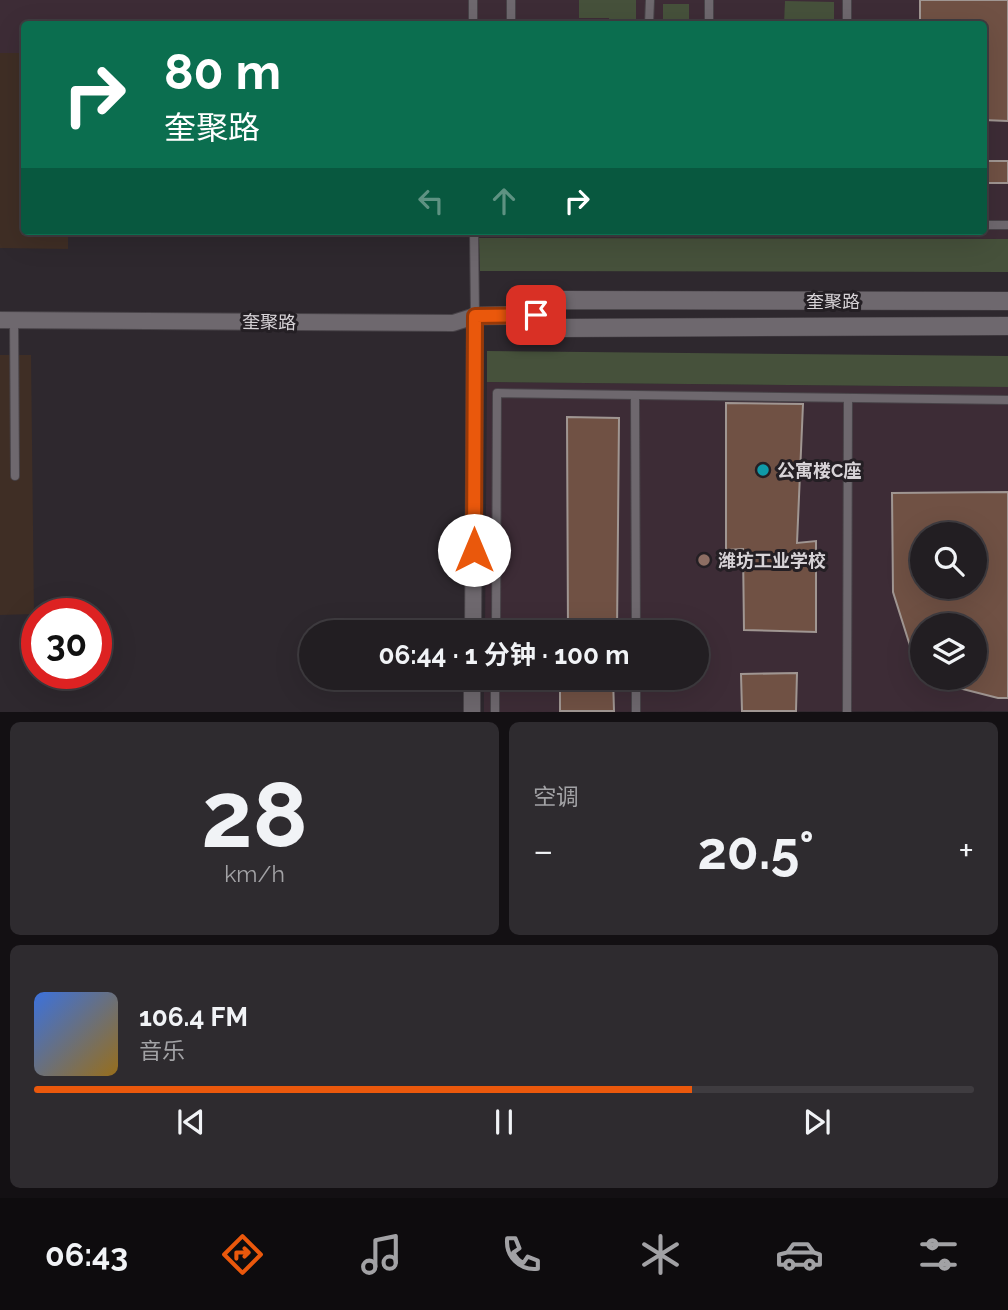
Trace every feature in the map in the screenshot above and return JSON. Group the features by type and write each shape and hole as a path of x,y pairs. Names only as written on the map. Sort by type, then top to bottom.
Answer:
{"street":[{"name":"奎聚路","path":"536,315 559,300 1008,301"},
{"name":"奎聚路","path":"7,319 453,323 475,316 536,315 561,328 1008,326"},
{"path":"473,620 475,316"},
{"path":"472,690 472,712"}],"lane":[{"path":"473,0 473,21"},
{"path":"511,0 511,21"},
{"path":"649,21 650,0"},
{"path":"709,0 709,21"},
{"path":"847,0 847,21"},
{"path":"987,225 1008,225"},
{"path":"474,235 475,316"},
{"path":"7,319 15,476"},
{"path":"496,620 497,393 635,397 1008,400"},
{"path":"635,397 636,620"},
{"path":"847,712 848,398"},
{"path":"495,690 495,712"},
{"path":"636,690 636,712"}],"shaded area":[{"path":"0,0 1008,0 1008,239 68,236 987,235 987,21 21,21 21,53 0,53"},
{"path":"0,53 21,53 21,235 68,235 68,249 0,248"},
{"path":"0,355 31,355 34,598 21,598 21,614 0,615"},
{"name":"潍坊工业学校","path":"487,382 1008,387 1008,711 484,712 484,690 709,690 709,620 485,620"}],"green space":[{"path":"579,0 636,0 636,21 579,18"},
{"path":"785,1 834,2 834,21 784,21"},
{"path":"663,4 689,4 689,21 663,21"},
{"path":"479,238 1008,239 1008,272 480,271"},
{"path":"487,351 1008,356 1008,387 487,382"}],"building":[{"path":"920,0 1008,0 1008,121 987,120 987,21 920,21"},
{"path":"987,161 1008,161 1008,183 987,183"},
{"name":"公寓楼C座","path":"726,403 803,404 797,543 816,541 816,632 744,630 743,549 726,550"},
{"path":"567,417 619,418 617,620 568,620"},
{"path":"1008,492 1008,698 967,690 987,690 987,613 910,613 910,646 893,592 892,493"},
{"path":"797,673 796,711 742,711 741,674"},
{"path":"560,690 613,690 614,711 560,711"}],"place":[{"name":"公寓楼C座","path":"763,470"},
{"name":"潍坊工业学校","path":"704,560"}],"route":[{"path":"474,550 475,316 536,315"}]}
